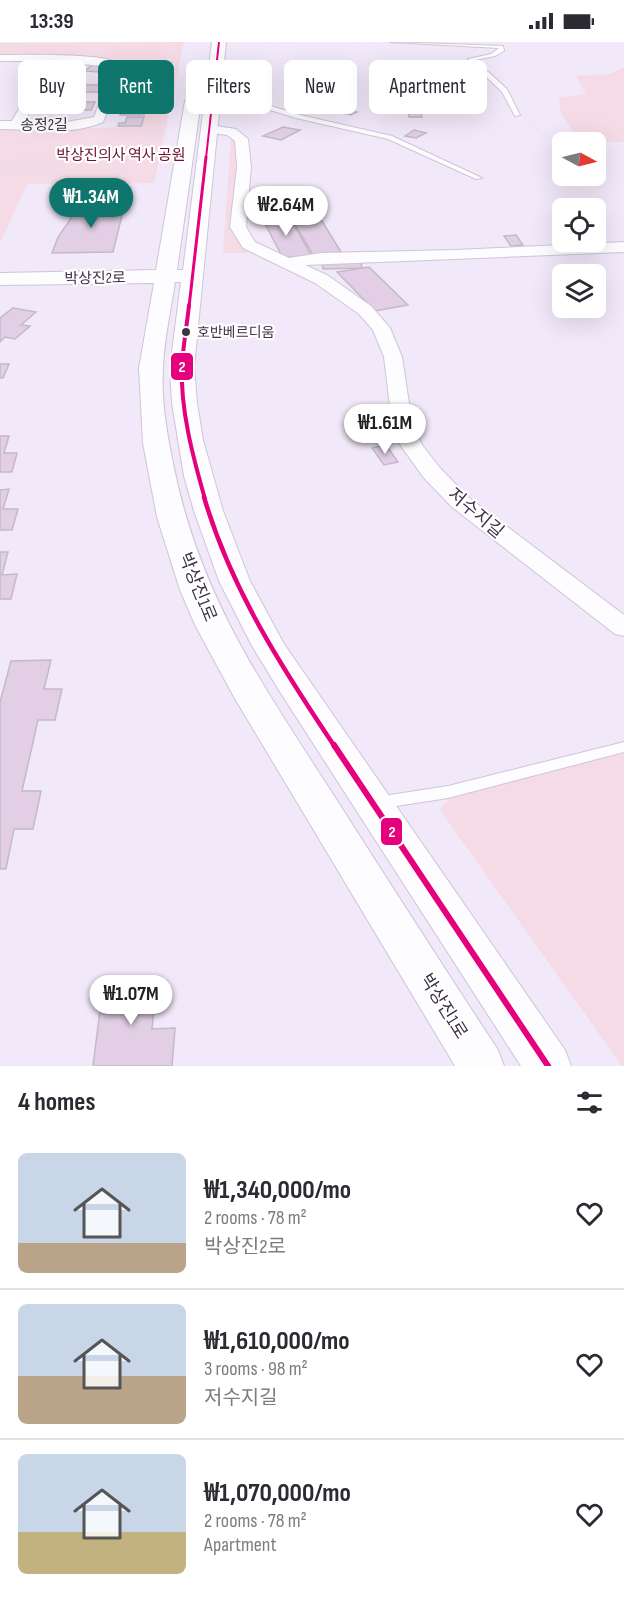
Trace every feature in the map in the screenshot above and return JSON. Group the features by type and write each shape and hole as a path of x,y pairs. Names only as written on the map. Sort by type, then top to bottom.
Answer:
{"street":[{"name":"박상진1로","path":"217,60 219,42"},
{"name":"송정2길","path":"0,58 49,58 112,72 99,119 96,122 81,125 0,125"},
{"path":"0,70 18,70"},
{"path":"16,125 22,114"},
{"name":"박상진1로","path":"193,114 177,280 183,402 193,458 209,513 230,569 268,645 548,1066"},
{"name":"박상진1로","path":"211,114 177,280 151,368 150,405 161,473 172,519 191,576 228,656 481,1066"},
{"name":"저수지길","path":"209,129 231,132 241,139 244,167 238,226 242,237 249,245 261,252 321,279 364,310 381,328 393,357 402,423 412,446 439,480 460,502 488,525 624,628"},
{"path":"287,263 315,258 476,255 624,247"},
{"name":"박상진2로","path":"0,279 177,280"},
{"name":"박상진2로","path":"0,287 177,280"}],"lane":[{"path":"393,42 499,46 502,50 497,53 471,60 501,87 514,106 517,115"},
{"path":"272,109 298,117 390,137 478,178"},
{"path":"373,804 448,792 624,747"}],"path":[{"path":"517,115 552,140"},
{"path":"0,175 43,174 79,168 82,150 85,148 121,160 129,160 141,140 162,129"},
{"path":"0,164 18,162 28,168 42,168 56,165 63,159 57,155 39,153 21,158 18,162"},
{"path":"42,168 43,174"}],"green space":[{"name":"박상진의사 역사 공원","path":"184,42 174,89 174,60 0,55 0,43"},
{"path":"624,67 624,142 606,142 606,132 573,132 561,113 559,98 586,94 576,76 611,74"},
{"name":"박상진의사 역사 공원","path":"145,114 169,114 154,183 27,184 0,243 0,130 141,127"},
{"path":"231,137 238,153 237,193 232,227 239,242 251,253 223,253"},
{"path":"624,753 624,1066 622,1066 440,810 451,796 587,760"}],"building":[{"path":"94,64 98,64 98,72 86,70"},
{"path":"86,85 98,85 98,92 86,92"},
{"path":"86,102 95,102 91,110 86,110"},
{"path":"120,114 144,114 144,115"},
{"path":"409,114 421,114 422,117 409,117"},
{"path":"127,117 144,117 141,126 118,126 119,123 125,123"},
{"path":"283,127 300,130 281,140 263,136"},
{"path":"414,130 426,133 416,138 405,136"},
{"path":"300,191 313,210 281,212 270,193"},
{"path":"76,203 125,203 113,252 52,253 58,237 70,220"},
{"path":"317,213 341,252 313,255 290,216"},
{"path":"289,216 311,255 283,258 262,218"},
{"path":"516,235 523,245 511,246 504,236"},
{"path":"360,258 362,268 323,269 321,259"},
{"path":"369,267 408,305 375,311 337,272"},
{"path":"13,308 36,312 21,325 30,326 15,339 5,337 0,342 0,318"},
{"path":"0,364 9,364 3,378 0,378"},
{"path":"0,436 9,436 4,453 17,453 12,472 0,472"},
{"path":"386,445 398,462 384,465 372,448"},
{"path":"9,489 3,509 18,509 12,530 0,530 0,490"},
{"path":"0,552 8,552 2,575 17,574 11,599 0,599"},
{"path":"51,660 44,689 62,689 55,720 38,720 22,791 41,791 33,829 14,829 6,869 0,869 0,702 11,661"},
{"path":"157,978 152,1029 175,1028 172,1066 93,1066 104,979"}],"transit line":[{"name":"2","path":"219,42 182,367 190,440 208,511 235,581 269,646 548,1066"}],"place":[{"name":"호반베르디움","path":"186,332"}]}
